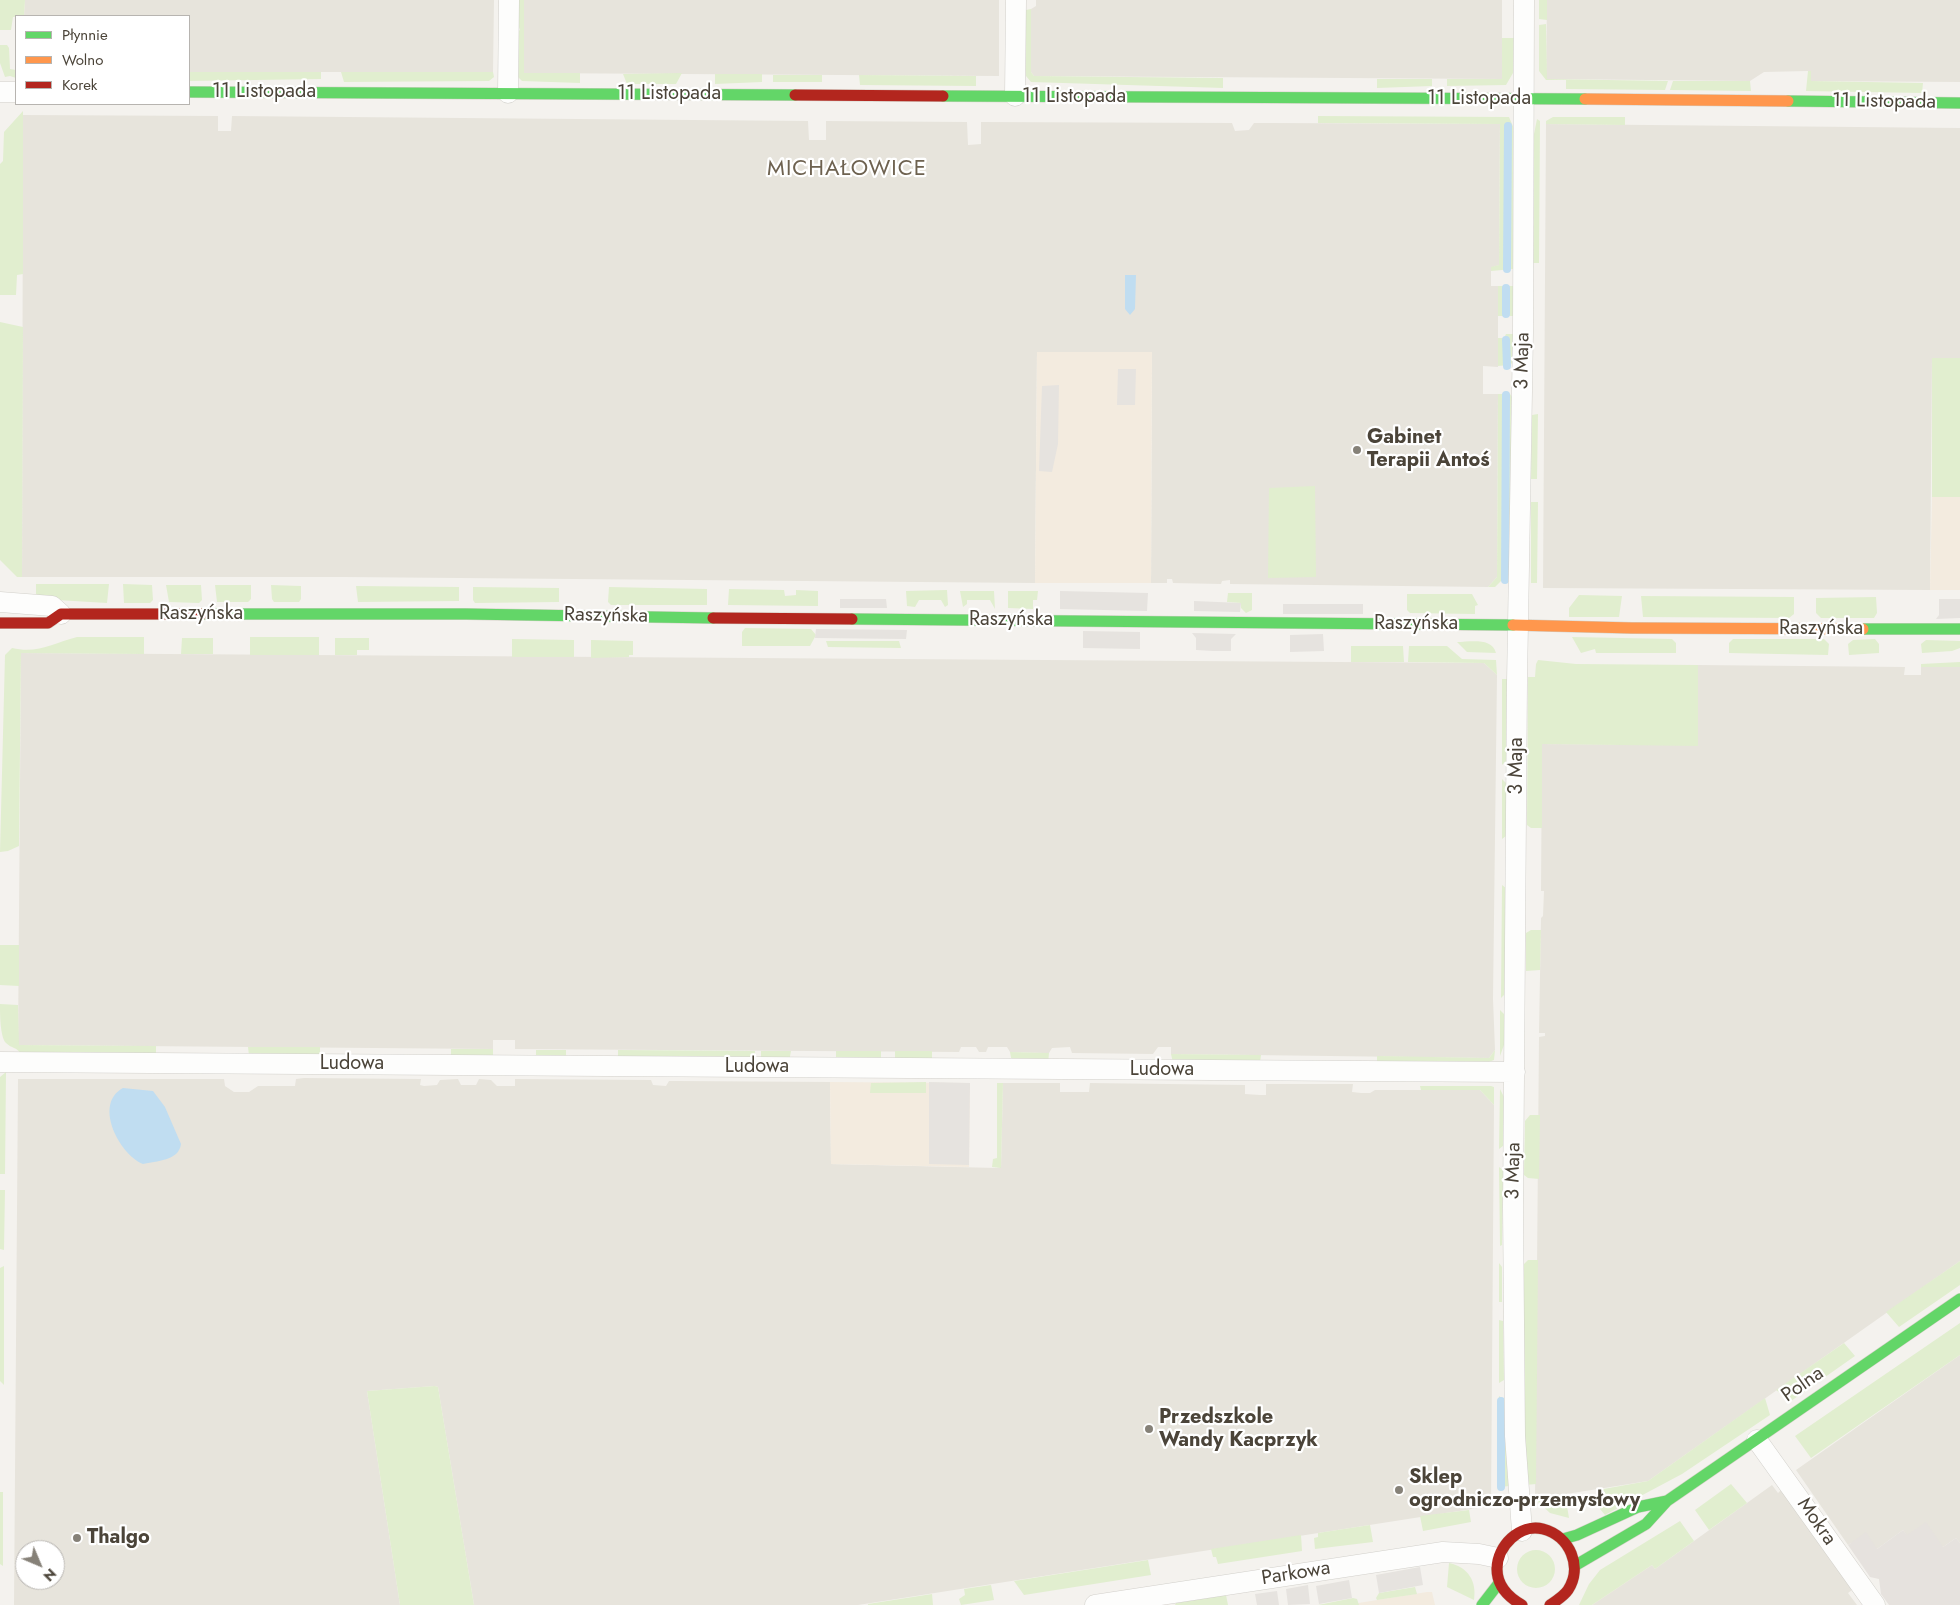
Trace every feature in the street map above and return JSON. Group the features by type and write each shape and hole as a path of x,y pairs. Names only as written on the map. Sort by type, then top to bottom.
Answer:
{"street":[{"path":"508,93 509,0"},
{"path":"1015,96 1016,0"},
{"name":"3 Maja","path":"1522,1531 1515,1436 1514,1072 1524,333 1524,0"},
{"path":"0,92 15,92"},
{"name":"11 Listopada","path":"190,92 1960,103"},
{"name":"Raszyńska","path":"0,602 52,606 61,614"},
{"name":"Raszyńska","path":"0,623 48,623 61,614 466,614 1519,625 1632,628 1960,629"},
{"name":"Ludowa","path":"0,1062 1514,1072"},
{"name":"Polna","path":"1576,1565 1646,1524 1667,1502 1960,1300"},
{"name":"Mokra","path":"1757,1440 1875,1605"},
{"name":"Polna","path":"1563,1539 1577,1535 1638,1507 1667,1502"},
{"path":"1522,1605 1505,1592 1500,1583 1497,1575 1498,1558 1506,1542 1522,1531 1543,1529 1563,1539 1572,1550 1576,1565 1575,1575 1566,1594 1550,1605"},
{"name":"Parkowa","path":"1095,1605 1443,1552 1478,1554 1498,1558"},
{"path":"1482,1605 1500,1583"}],"shaded area":[{"path":"25,0 494,0 493,72 190,72 190,15 24,15"},
{"path":"524,0 999,0 999,76 524,73"},
{"path":"1036,0 1502,0 1502,79 1034,76 1031,72 1031,9 1036,6"},
{"path":"1547,0 1960,0 1960,82 1811,81 1811,71 1764,72 1750,81 1546,79"},
{"path":"23,115 218,116 218,131 231,131 232,116 808,121 809,140 826,140 826,121 967,122 968,145 981,144 981,122 1232,123 1235,131 1249,130 1254,123 1500,124 1499,265 1491,268 1491,286 1498,286 1498,367 1483,366 1483,394 1498,394 1497,577 1488,587 1230,584 1230,580 1222,581 1221,584 1173,583 1172,579 1167,579 1167,583 1151,583 1152,353 1037,352 1035,583 344,577 22,577"},
{"path":"1546,124 1960,128 1960,358 1932,358 1930,590 1543,588"},
{"path":"1037,352 1152,352 1151,583 1035,583"},
{"path":"1118,369 1136,369 1135,405 1117,405"},
{"path":"1059,385 1058,444 1052,472 1039,471 1042,386"},
{"path":"1932,497 1960,497 1960,590 1930,590"},
{"path":"1060,591 1148,593 1147,611 1060,609"},
{"path":"840,599 886,599 887,608 840,608"},
{"path":"1939,599 1960,599 1960,618 1936,619 1939,615"},
{"path":"1194,601 1241,603 1240,612 1194,611"},
{"path":"1283,604 1363,604 1363,614 1283,614"},
{"path":"816,629 907,630 906,639 815,638"},
{"path":"1083,631 1140,632 1140,649 1083,648"},
{"path":"1192,633 1236,634 1231,639 1231,651 1213,651 1196,650 1196,638"},
{"path":"1323,634 1324,651 1290,652 1290,635"},
{"path":"21,653 1484,663 1497,675 1493,999 1495,1050 1489,1058 1171,1054 1171,1047 1158,1047 1153,1054 1072,1053 1070,1047 1052,1048 1049,1053 1010,1052 1007,1047 988,1047 986,1052 979,1052 976,1047 961,1047 959,1052 515,1049 515,1040 493,1040 493,1049 18,1045"},
{"path":"1698,665 1905,667 1904,675 1921,675 1921,667 1960,667 1960,1261 1648,1481 1535,1499 1539,1037 1545,1036 1545,1033 1539,1033 1541,918 1543,916 1544,891 1541,891 1542,744 1698,745"},
{"path":"304,1078 421,1079 420,1085 424,1086 437,1085 440,1080 458,1079 461,1085 476,1085 479,1079 491,1080 497,1086 515,1086 515,1079 651,1080 653,1085 666,1086 669,1081 830,1082 831,1164 997,1168 1001,1167 1003,1083 1060,1083 1060,1092 1089,1092 1090,1083 1245,1085 1245,1094 1260,1095 1266,1095 1266,1084 1353,1084 1352,1092 1361,1093 1370,1093 1375,1090 1480,1090 1494,1105 1491,1506 858,1605 474,1605 438,1387 435,1386 367,1391 400,1605 14,1605 18,1079 224,1079 225,1086 234,1092 249,1092 258,1086 295,1086 296,1079"},
{"path":"830,1082 970,1083 969,1167 831,1164"},
{"path":"929,1082 970,1083 969,1165 929,1164"},
{"path":"1960,1355 1960,1543 1956,1538 1943,1547 1907,1536 1903,1530 1877,1549 1851,1543 1848,1545 1796,1470"},
{"path":"1772,1485 1778,1493 1781,1490 1852,1590 1848,1593 1857,1605 1592,1605 1652,1565 1655,1569"},
{"path":"1926,1522 1943,1547 1956,1538 1960,1543 1960,1605 1889,1605 1881,1594 1879,1579 1870,1577 1848,1545 1866,1532 1877,1549 1903,1530 1907,1535"},
{"path":"1420,1567 1423,1585 1379,1593 1376,1575"},
{"path":"1349,1580 1352,1598 1319,1604 1316,1586"},
{"path":"1308,1585 1310,1604 1288,1605 1286,1589"},
{"path":"1277,1591 1279,1605 1257,1605 1255,1594"},
{"path":"1432,1592 1435,1605 1346,1605"}],"green space":[{"path":"0,0 25,0 24,15 15,15 13,17 11,30 0,30"},
{"path":"518,0 524,0 524,73 580,73 580,83 522,81 518,77 517,32 520,30 518,25"},
{"path":"1539,0 1547,0 1547,20 1539,19"},
{"path":"1031,9 1031,72 1034,76 1223,78 1223,88 1031,82 1026,76 1025,70 1026,10"},
{"path":"1546,24 1547,79 1668,81 1665,90 1566,89 1566,80 1546,80 1539,71 1539,25"},
{"path":"1502,38 1514,38 1513,73 1506,85 1447,86 1447,79 1502,79"},
{"path":"0,45 7,45 9,48 10,69 15,70 15,78 5,77 0,63"},
{"path":"1808,71 1811,71 1811,81 1923,83 1922,93 1806,91"},
{"path":"190,72 321,72 321,79 190,81"},
{"path":"341,72 493,72 494,77 489,81 344,82"},
{"path":"682,73 676,84 627,84 623,74"},
{"path":"715,74 762,74 762,82 715,84"},
{"path":"773,75 822,75 822,82 773,82"},
{"path":"859,75 976,76 976,86 860,85"},
{"path":"1377,79 1432,79 1432,86 1377,88"},
{"path":"1673,81 1750,81 1751,91 1670,90"},
{"path":"23,111 23,274 17,275 16,295 0,295 0,164 3,161 4,132"},
{"path":"1318,116 1509,117 1515,131 1513,269 1491,271 1491,267 1499,265 1500,124 1318,123"},
{"path":"1553,117 1625,117 1625,125 1546,124 1546,121"},
{"path":"1537,119 1540,121 1539,263 1533,263 1534,134"},
{"path":"1498,286 1513,286 1513,316 1498,316"},
{"path":"0,322 23,327 22,577 17,577 0,560"},
{"path":"1506,334 1513,334 1513,362 1510,365 1498,366 1498,338 1504,338"},
{"path":"1932,358 1960,358 1960,497 1932,497"},
{"path":"1498,394 1510,394 1512,397 1511,582 1501,581 1495,587 1488,587 1497,577"},
{"path":"1538,414 1537,479 1531,479 1532,415"},
{"path":"1315,486 1316,577 1268,578 1269,488"},
{"path":"1531,502 1538,502 1537,583 1531,583"},
{"path":"36,584 109,584 107,603 40,599 36,594"},
{"path":"123,584 152,585 153,600 150,603 124,603"},
{"path":"166,585 201,585 202,600 199,603 169,602"},
{"path":"215,585 251,585 251,599 248,602 217,602"},
{"path":"271,585 301,586 301,599 299,602 274,602"},
{"path":"356,586 459,587 459,601 358,602"},
{"path":"473,587 559,588 559,602 475,603 473,600"},
{"path":"609,587 707,589 707,605 611,605 608,602"},
{"path":"729,589 784,590 785,596 796,595 796,590 818,591 818,606 728,605"},
{"path":"947,590 948,605 945,607 941,600 919,600 915,607 907,606 906,591"},
{"path":"960,591 994,591 995,609 990,600 967,600 967,604 963,607"},
{"path":"1008,591 1038,591 1037,600 1033,600 1033,609 1008,608"},
{"path":"1228,593 1252,593 1252,610 1246,613 1241,608 1241,603 1227,602"},
{"path":"1407,594 1472,594 1478,605 1475,606 1475,614 1410,613 1407,610"},
{"path":"1579,595 1622,596 1619,617 1569,617 1569,608"},
{"path":"1641,596 1794,597 1794,614 1789,618 1643,617"},
{"path":"1876,597 1877,613 1874,618 1821,618 1816,613 1816,598"},
{"path":"745,628 811,629 816,635 810,646 742,646 742,632"},
{"path":"77,637 144,637 144,654 21,653 19,846 0,852 5,655 12,648 38,649"},
{"path":"250,637 319,637 319,655 250,655"},
{"path":"1572,637 1672,639 1676,643 1676,653 1596,653 1595,649 1581,653"},
{"path":"182,638 213,638 213,654 181,654"},
{"path":"335,638 369,638 369,650 357,650 357,655 335,655"},
{"path":"512,639 574,640 574,657 512,657"},
{"path":"1733,639 1824,639 1829,644 1828,655 1729,653 1729,643"},
{"path":"1875,639 1879,644 1879,653 1849,655 1848,644 1853,640"},
{"path":"591,640 633,641 633,655 629,655 629,657 591,658"},
{"path":"1926,640 1960,641 1960,648 1952,651 1922,653 1921,644"},
{"path":"826,641 899,641 901,648 828,647"},
{"path":"1457,642 1485,642 1494,648 1496,653 1467,652"},
{"path":"1351,646 1403,646 1404,662 1351,662"},
{"path":"1409,646 1447,646 1462,659 1496,660 1497,675 1484,663 1408,662"},
{"path":"1538,660 1576,664 1698,665 1698,746 1542,744 1542,828 1531,828 1527,825 1528,677 1535,677"},
{"path":"1960,662 1960,667 1921,667 1921,664"},
{"path":"1502,679 1507,679 1506,761 1502,765"},
{"path":"1502,779 1506,783 1506,836 1502,839"},
{"path":"1502,885 1506,888 1505,994 1501,998"},
{"path":"1531,930 1541,930 1540,970 1526,971 1526,933"},
{"path":"0,945 19,945 19,986 0,985"},
{"path":"0,1004 18,1005 19,1045 156,1046 156,1054 22,1055 4,1040"},
{"path":"1500,1010 1505,1015 1504,1045 1500,1056"},
{"path":"248,1047 320,1047 320,1056 249,1056"},
{"path":"451,1049 493,1049 493,1057 451,1057"},
{"path":"536,1050 566,1050 566,1058 536,1058"},
{"path":"618,1050 755,1051 755,1061 618,1060"},
{"path":"1495,1050 1494,1060 1486,1063 1377,1064 1377,1056 1489,1058"},
{"path":"761,1051 791,1051 789,1062 761,1061"},
{"path":"836,1051 881,1051 881,1061 836,1062"},
{"path":"895,1051 932,1051 932,1062 895,1061"},
{"path":"1010,1052 1049,1053 1048,1064 1012,1063"},
{"path":"1171,1054 1261,1055 1260,1063 1173,1063"},
{"path":"6,1072 5,1174 0,1174 0,1077"},
{"path":"926,1082 926,1093 870,1093 871,1083"},
{"path":"997,1083 1003,1083 1001,1168 992,1167 993,1159 997,1158"},
{"path":"1420,1086 1491,1086 1494,1087 1494,1105 1480,1090 1421,1090"},
{"path":"1500,1089 1505,1099 1503,1146 1499,1149"},
{"path":"1530,1115 1540,1115 1539,1179 1528,1178 1524,1175 1525,1121"},
{"path":"1499,1167 1503,1170 1502,1245 1500,1246"},
{"path":"0,1190 5,1190 4,1250 0,1249"},
{"path":"1528,1260 1538,1260 1536,1484 1525,1485 1523,1422 1524,1264"},
{"path":"1960,1261 1960,1285 1899,1327 1886,1312"},
{"path":"1499,1263 1502,1267 1502,1302 1499,1302"},
{"path":"4,1266 4,1385 0,1381 0,1268"},
{"path":"1499,1320 1503,1321 1504,1380 1499,1383"},
{"path":"1960,1323 1960,1355 1811,1458 1795,1436"},
{"path":"1844,1343 1855,1356 1791,1401 1776,1390"},
{"path":"438,1387 474,1605 400,1605 367,1391"},
{"path":"1499,1396 1505,1400 1509,1486 1500,1487 1498,1485"},
{"path":"1765,1398 1770,1415 1682,1474 1605,1515 1600,1509 1598,1490 1648,1481"},
{"path":"1731,1484 1747,1503 1709,1530 1695,1510"},
{"path":"0,1492 3,1492 3,1566 0,1564"},
{"path":"1565,1494 1569,1518 1550,1513 1535,1499"},
{"path":"1469,1510 1471,1522 1423,1531 1420,1516"},
{"path":"1680,1521 1694,1541 1655,1569 1652,1565 1592,1605 1579,1605 1589,1584 1600,1570"},
{"path":"1370,1525 1373,1542 1315,1549 1314,1538 1318,1537 1318,1533"},
{"path":"1301,1535 1302,1551 1218,1564 1216,1557 1213,1557 1211,1549"},
{"path":"1536,1550 1543,1551 1549,1556 1554,1562 1554,1576 1549,1582 1543,1587 1536,1588 1529,1587 1523,1582 1518,1576 1517,1569 1518,1562 1523,1556 1529,1551"},
{"path":"1148,1560 1151,1575 1024,1595 1014,1581"},
{"path":"1449,1563 1466,1571 1470,1576 1475,1593 1474,1600 1447,1587"},
{"path":"991,1585 994,1600 961,1605 959,1599 965,1595 964,1589"},
{"path":"1415,1587 1417,1594 1377,1600 1376,1598 1379,1593"},
{"path":"932,1594 933,1605 868,1605 868,1604"},
{"path":"1226,1595 1228,1605 1175,1605 1176,1603"},
{"path":"1353,1598 1357,1599 1359,1605 1318,1605"}],"water":[{"path":"1125,275 1136,275 1135,309 1130,315 1125,309"},
{"path":"123,1088 153,1091 165,1107 181,1144 176,1154 166,1159 143,1164 134,1159 126,1150 118,1140 110,1116 110,1105 114,1095"}],"waterway":[{"path":"1507,269 1508,126"},
{"path":"1506,288 1506,314"},
{"path":"1506,340 1507,366"},
{"path":"1505,580 1506,395"},
{"path":"1501,1401 1501,1487"}],"traffic: fast":[{"path":"190,92 795,95"},
{"path":"943,96 1585,99"},
{"path":"1788,101 1960,103"},
{"path":"202,614 466,614 713,618"},
{"path":"852,619 1513,625"},
{"path":"1863,629 1960,629"},
{"path":"1576,1565 1646,1524 1667,1501 1960,1299"},
{"path":"1563,1539 1577,1535 1638,1507 1667,1501"},
{"path":"1482,1605 1499,1583"}],"traffic: slow":[{"path":"1585,99 1788,101"},
{"path":"1513,625 1632,628 1863,629"}],"traffic: jam":[{"path":"795,95 943,96"},
{"path":"0,623 48,623 61,614 202,614"},
{"path":"713,618 852,619"},
{"path":"1522,1605 1508,1595 1501,1586 1497,1569 1498,1560 1505,1545 1511,1538 1526,1529 1534,1528 1543,1529 1560,1538 1567,1545 1574,1562 1574,1572 1568,1590 1550,1605"}],"place":[{"name":"Gabinet Terapii Antoś","path":"1357,450"},
{"name":"Przedszkole Wandy Kacprzyk","path":"1149,1429"},
{"name":"Sklep ogrodniczo-przemysłowy","path":"1399,1490"},
{"name":"Thalgo","path":"77,1538"}],"district":[{"name":"MICHAŁOWICE","path":"847,170"}]}
